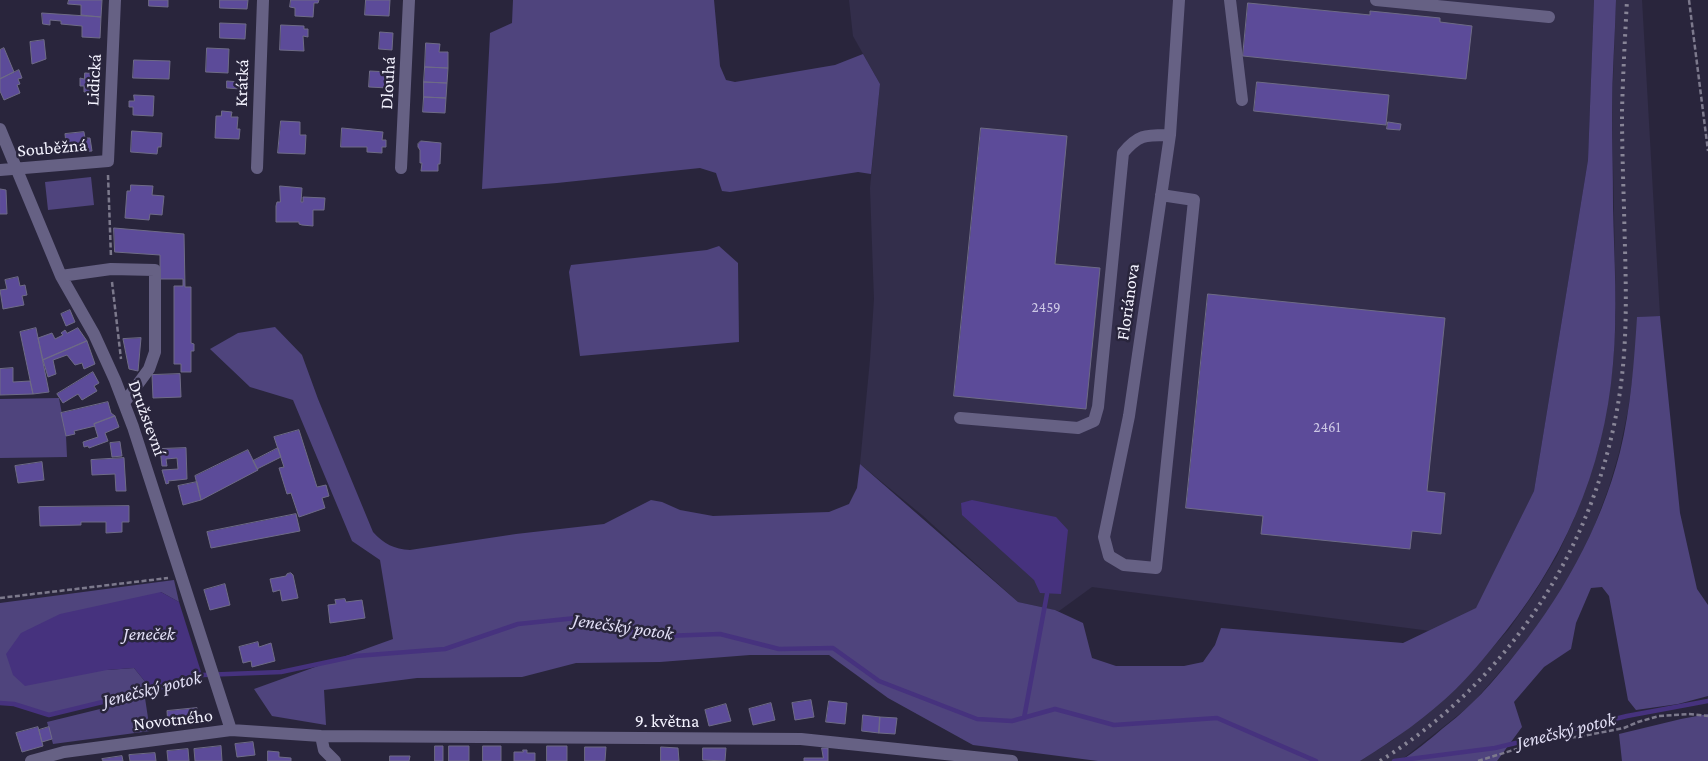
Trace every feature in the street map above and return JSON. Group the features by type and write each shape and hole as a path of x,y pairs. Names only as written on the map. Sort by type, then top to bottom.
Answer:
{"street":[{"name":"Lidická","path":"108,161 115,0"},
{"name":"Krátká","path":"257,168 263,0"},
{"name":"Dlouhá","path":"401,168 410,0"},
{"name":"Floriánova","path":"1161,195 1194,200 1156,568 1124,565 1109,556 1104,537 1129,416 1161,195 1170,135 1179,0"},
{"path":"1230,0 1242,100"},
{"path":"1376,0 1549,18"},
{"name":"Družstevní","path":"0,129 61,276 94,334 124,403 182,576 230,730"},
{"path":"960,418 1078,428 1094,422 1098,407 1124,153 1134,141 1149,135 1170,135"},
{"name":"Souběžná","path":"0,170 108,161"},
{"path":"61,276 111,269 155,270 155,352 148,369 124,403"},
{"name":"Novotného","path":"31,761 64,752 230,730 321,736"},
{"path":"321,736 324,750 336,761"},
{"name":"9. května","path":"321,736 801,739 1012,761"}],"path":[{"path":"1689,0 1708,150"},
{"path":"0,598 182,576"},
{"path":"1478,761 1552,738 1578,737 1624,728 1659,716 1689,714 1708,716"}],"shaded area":[{"path":"513,0 714,0 720,66 726,80 735,82 835,65 863,54 880,84 871,174 858,172 730,192 722,191 716,173 700,168 482,189 490,33 512,23"},
{"path":"849,0 1594,0 1588,160 1534,491 1476,609 1431,631 1092,587 1059,611 1018,602 922,515 860,464 874,299 870,188 880,84 853,36"},
{"path":"1594,0 1616,0 1612,83 1615,305 1613,364 1608,404 1600,442 1589,479 1559,550 1540,583 1518,616 1488,653 1461,684 1434,709 1360,761 1098,761 973,745 888,698 829,655 750,655 660,662 576,663 522,677 417,678 324,690 326,725 272,716 254,689 393,639 380,560 352,541 293,400 250,387 210,349 238,333 275,327 302,355 318,399 373,532 385,543 399,548 410,550 516,534 604,524 651,500 662,502 680,510 713,516 829,512 849,504 857,488 860,464 1018,602 1055,610 1083,623 1092,658 1116,666 1184,666 1203,662 1215,645 1221,628 1403,643 1476,608 1534,491 1588,160"},
{"path":"1616,0 1642,0 1660,316 1638,317 1628,410 1619,453 1609,487 1594,527 1576,566 1553,604 1526,642 1471,705 1400,761 1360,761 1393,740 1456,689 1509,629 1557,556 1574,519 1599,447 1613,365 1616,316 1612,109"},
{"path":"91,177 94,205 48,210 45,182"},
{"path":"719,246 738,263 739,342 580,356 569,272 571,265 707,250"},
{"path":"1660,316 1680,513 1697,589 1708,605 1708,696 1678,704 1636,710 1628,700 1609,596 1602,587 1591,588 1576,623 1571,649 1544,667 1514,702 1522,727 1497,761 1400,761 1422,746 1481,694 1528,638 1561,589 1590,536 1612,481 1624,435 1633,368 1637,317"},
{"path":"59,398 66,436 67,457 0,458 0,399"},
{"path":"174,580 179,602 161,592 107,670 134,668 152,690 49,715 14,704 0,702 0,603"},
{"path":"145,698 150,731 53,744 47,722"},
{"path":"1708,714 1708,761 1622,761 1619,734"}],"water":[{"path":"972,500 1056,517 1068,530 1061,594 1040,593 1034,580 962,515 961,503"},
{"name":"Jeneček","path":"161,592 179,602 202,675 152,690 134,668 107,670 25,686 13,675 6,654 21,633 60,614"}],"building":[{"path":"69,0 102,0 101,17 81,15 81,5 68,4"},
{"path":"149,0 168,0 168,7 149,6"},
{"path":"220,0 248,0 247,9 220,8"},
{"path":"291,0 319,0 318,3 314,3 313,17 295,16 295,8 290,7"},
{"path":"366,0 390,0 389,16 365,15"},
{"path":"1248,3 1370,15 1370,11 1440,18 1440,22 1472,26 1466,79 1243,56"},
{"path":"42,13 101,17 100,38 82,37 82,26 61,24 61,21 50,20 50,25 43,24"},
{"path":"220,23 246,24 245,39 220,38"},
{"path":"281,25 304,26 304,29 308,29 308,37 303,36 304,51 280,50"},
{"path":"380,32 393,33 392,50 379,49"},
{"path":"44,40 46,59 32,64 30,42"},
{"path":"426,43 440,44 439,52 448,52 448,68 425,67"},
{"path":"4,48 14,72 0,79 0,50"},
{"path":"207,48 229,49 228,73 206,72"},
{"path":"134,60 170,61 169,79 133,78"},
{"path":"425,67 448,68 447,83 424,82"},
{"path":"19,70 22,78 18,79 20,84 17,85 20,93 4,100 0,91 0,79"},
{"path":"370,71 389,72 388,88 369,87"},
{"path":"85,73 98,73 97,92 84,92 84,86 80,86 80,78 84,79"},
{"path":"227,81 241,82 241,89 227,88"},
{"path":"424,82 447,83 446,98 424,97"},
{"path":"1257,82 1389,95 1386,125 1254,111"},
{"path":"134,95 154,96 153,116 133,115 133,107 129,107 129,101 134,101"},
{"path":"424,97 446,98 445,113 423,112"},
{"path":"222,111 232,112 231,117 238,117 237,129 240,129 239,139 215,138 216,116 221,116"},
{"path":"281,121 300,122 300,135 306,135 305,154 278,153"},
{"path":"1388,122 1401,124 1400,130 1387,129"},
{"path":"342,128 383,132 382,140 386,140 386,147 382,147 382,153 367,152 367,147 341,147"},
{"path":"981,128 1067,136 1055,264 1100,268 1086,409 954,396"},
{"path":"132,131 162,133 161,147 158,147 157,154 131,152"},
{"path":"84,132 85,138 90,138 92,151 67,153 65,134"},
{"path":"421,141 441,143 438,171 421,171 422,163 420,163 418,144"},
{"path":"131,185 153,186 152,195 164,196 162,215 150,214 149,220 125,218 127,191 130,191"},
{"path":"280,186 302,188 301,202 303,202 303,197 325,198 324,210 313,210 313,226 302,225 299,222 276,222 276,206 277,202 280,202"},
{"path":"0,189 6,190 7,214 0,214"},
{"path":"114,228 184,234 185,287 191,287 191,343 194,344 194,351 191,351 191,372 181,372 181,364 174,364 174,286 183,286 183,279 160,279 160,255 115,252"},
{"path":"18,277 20,286 25,285 27,295 22,296 24,305 3,309 0,290 7,289 5,280"},
{"path":"1208,294 1445,318 1427,491 1445,493 1441,534 1412,531 1410,549 1261,534 1263,516 1186,508"},
{"path":"70,310 75,322 66,326 61,314"},
{"path":"36,328 49,392 33,394 20,332"},
{"path":"78,328 87,341 43,360 38,338 52,333 55,339 63,335 61,333 65,330 67,333"},
{"path":"141,338 138,371 129,369 123,339"},
{"path":"87,341 95,364 84,369 82,363 75,365 67,355 53,360 56,374 48,377 43,360"},
{"path":"13,368 13,382 30,381 33,394 0,395 0,369"},
{"path":"93,372 99,383 94,386 97,391 82,400 78,394 63,403 57,394"},
{"path":"180,374 181,397 153,398 152,375"},
{"path":"108,402 111,413 115,416 94,424 95,426 74,431 75,434 66,436 61,413"},
{"path":"115,416 119,427 105,433 108,441 89,448 88,446 84,447 83,442 98,437 94,424"},
{"path":"299,430 317,487 326,485 329,496 322,498 325,508 299,517 291,493 287,494 279,468 284,467 274,437"},
{"path":"120,442 122,456 112,457 110,443"},
{"path":"186,448 187,479 168,481 169,483 166,484 162,470 178,469 177,458 166,459 167,466 162,466 160,449"},
{"path":"278,448 281,457 257,469 253,461"},
{"path":"248,450 258,470 201,500 195,476"},
{"path":"124,458 126,491 116,491 115,474 92,475 91,460"},
{"path":"42,462 44,480 18,483 15,466"},
{"path":"197,482 201,500 183,505 178,486"},
{"path":"129,506 129,522 122,522 122,532 106,533 106,522 81,522 81,525 40,526 39,507"},
{"path":"296,514 300,531 211,548 207,532"},
{"path":"291,573 298,598 282,601 280,590 273,592 270,579 286,576"},
{"path":"225,584 230,605 210,610 204,590"},
{"path":"345,599 346,602 362,600 365,618 330,623 328,605 336,604 335,600"},
{"path":"258,642 259,647 271,643 275,661 252,667 251,661 243,663 239,647"},
{"path":"811,700 814,717 795,720 792,703"},
{"path":"829,701 847,703 845,724 826,722"},
{"path":"771,703 775,720 753,725 749,709"},
{"path":"726,704 731,721 709,726 705,710"},
{"path":"197,708 198,723 168,725 167,711"},
{"path":"863,715 880,717 879,733 862,731"},
{"path":"880,717 897,718 895,734 879,733"},
{"path":"38,727 43,746 22,752 16,733"},
{"path":"49,727 52,739 42,742 39,730"},
{"path":"253,742 255,755 237,757 235,744"},
{"path":"221,746 222,761 195,761 194,749"},
{"path":"435,746 443,746 443,761 435,761"},
{"path":"449,746 469,746 469,761 449,761"},
{"path":"483,746 501,746 501,761 483,761"},
{"path":"547,746 567,746 567,761 547,761"},
{"path":"585,747 606,747 605,761 585,761"},
{"path":"661,747 678,748 679,761 661,761"},
{"path":"703,748 726,748 725,761 703,760"},
{"path":"822,748 828,748 828,761 804,761 804,758 823,758"},
{"path":"188,749 189,761 168,761 167,751"},
{"path":"523,750 527,750 527,753 535,753 535,761 514,761 514,752 523,752"},
{"path":"268,751 279,752 279,757 291,758 291,761 268,761"},
{"path":"155,753 156,761 130,761 129,755"},
{"path":"122,756 123,761 103,761 102,759"},
{"path":"390,756 410,756 409,761 390,761"}],"waterway":[{"path":"1024,718 1047,594"},
{"name":"Jenečský potok","path":"0,703 14,704 49,715 152,690 202,675 281,672 356,656 445,649 518,624 576,618 664,636 720,634 779,649 833,648 879,681 977,719 1012,721 1055,709 1114,725 1217,718 1316,761"},
{"name":"Jenečský potok","path":"1394,761 1495,748 1627,716 1708,701"}],"railway":[{"path":"1380,761 1429,726 1474,686 1514,641 1548,592 1576,539 1598,484 1614,426 1625,346 1626,287 1622,111 1627,0"}]}
